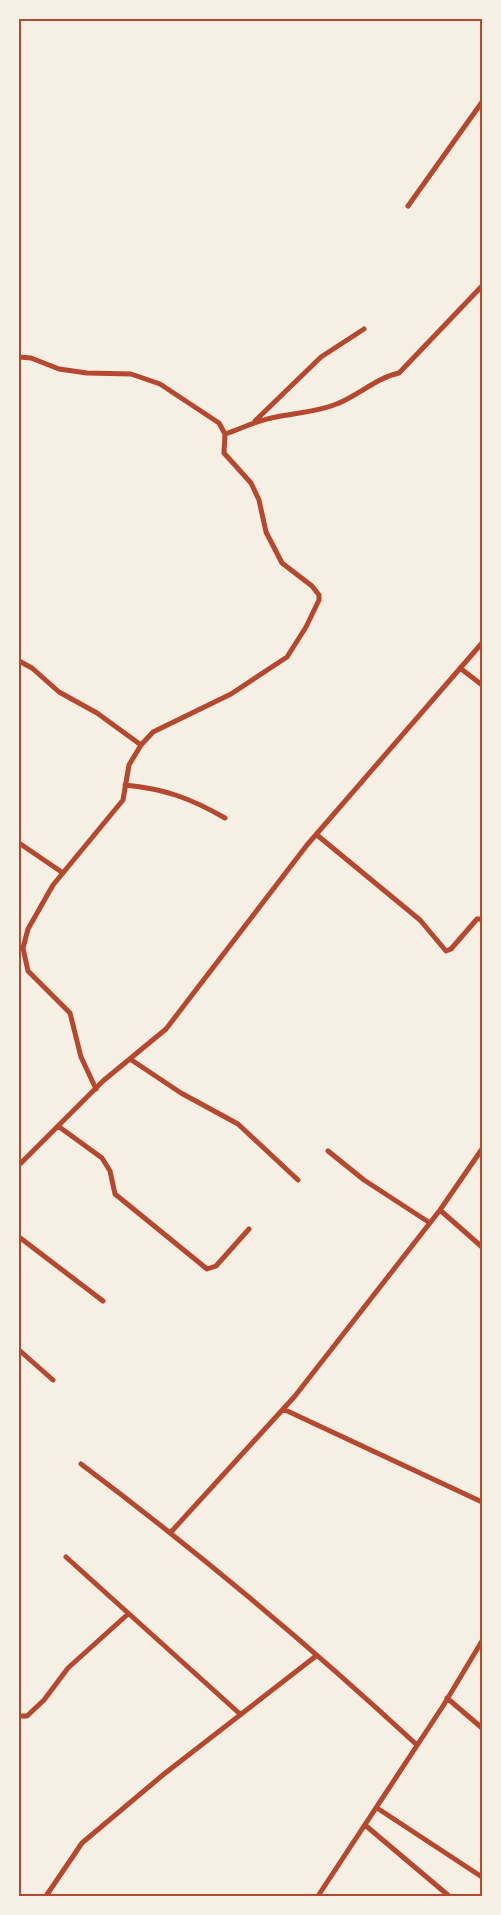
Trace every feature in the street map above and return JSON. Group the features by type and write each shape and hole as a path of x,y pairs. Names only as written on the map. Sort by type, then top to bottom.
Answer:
{"street":[{"path":"408,206 482,102"},
{"path":"225,434 255,422 314,412 335,405 354,396 388,375 399,373 482,286"},
{"path":"255,422 321,357 364,329"},
{"path":"19,357 31,358 60,369 87,373 131,374 160,384 219,424 225,434 224,453 251,482 273,547 282,563 316,590 319,600 306,628 287,656 250,683 222,699 153,732 141,745 129,765 123,800 63,873 45,898 28,929 23,948 24,960 28,971 70,1013 81,1057 96,1089"},
{"path":"19,1165 96,1089 166,1029 317,834 482,643"},
{"path":"19,661 32,668 59,692 97,713 141,745"},
{"path":"460,668 482,685"},
{"path":"125,785 166,791 200,804 225,818"},
{"path":"317,834 420,920 446,951 451,949 476,919 482,919"},
{"path":"19,842 63,873"},
{"path":"130,1059 181,1093 238,1124 298,1180"},
{"path":"58,1126 102,1158 110,1171 115,1194 126,1205 207,1269 216,1266 249,1229"},
{"path":"171,1532 283,1409 440,1210 482,1149"},
{"path":"328,1151 364,1180 430,1223"},
{"path":"440,1210 482,1248"},
{"path":"19,1237 104,1302"},
{"path":"19,1350 53,1380"},
{"path":"283,1409 482,1502"},
{"path":"81,1464 171,1532 246,1593 417,1744"},
{"path":"66,1557 240,1714"},
{"path":"19,1716 27,1716 44,1700 68,1668 128,1614"},
{"path":"321,1895 482,1640"},
{"path":"46,1896 82,1843 240,1714 316,1656"},
{"path":"447,1698 482,1728"},
{"path":"377,1808 482,1877"},
{"path":"365,1826 449,1896"}]}
